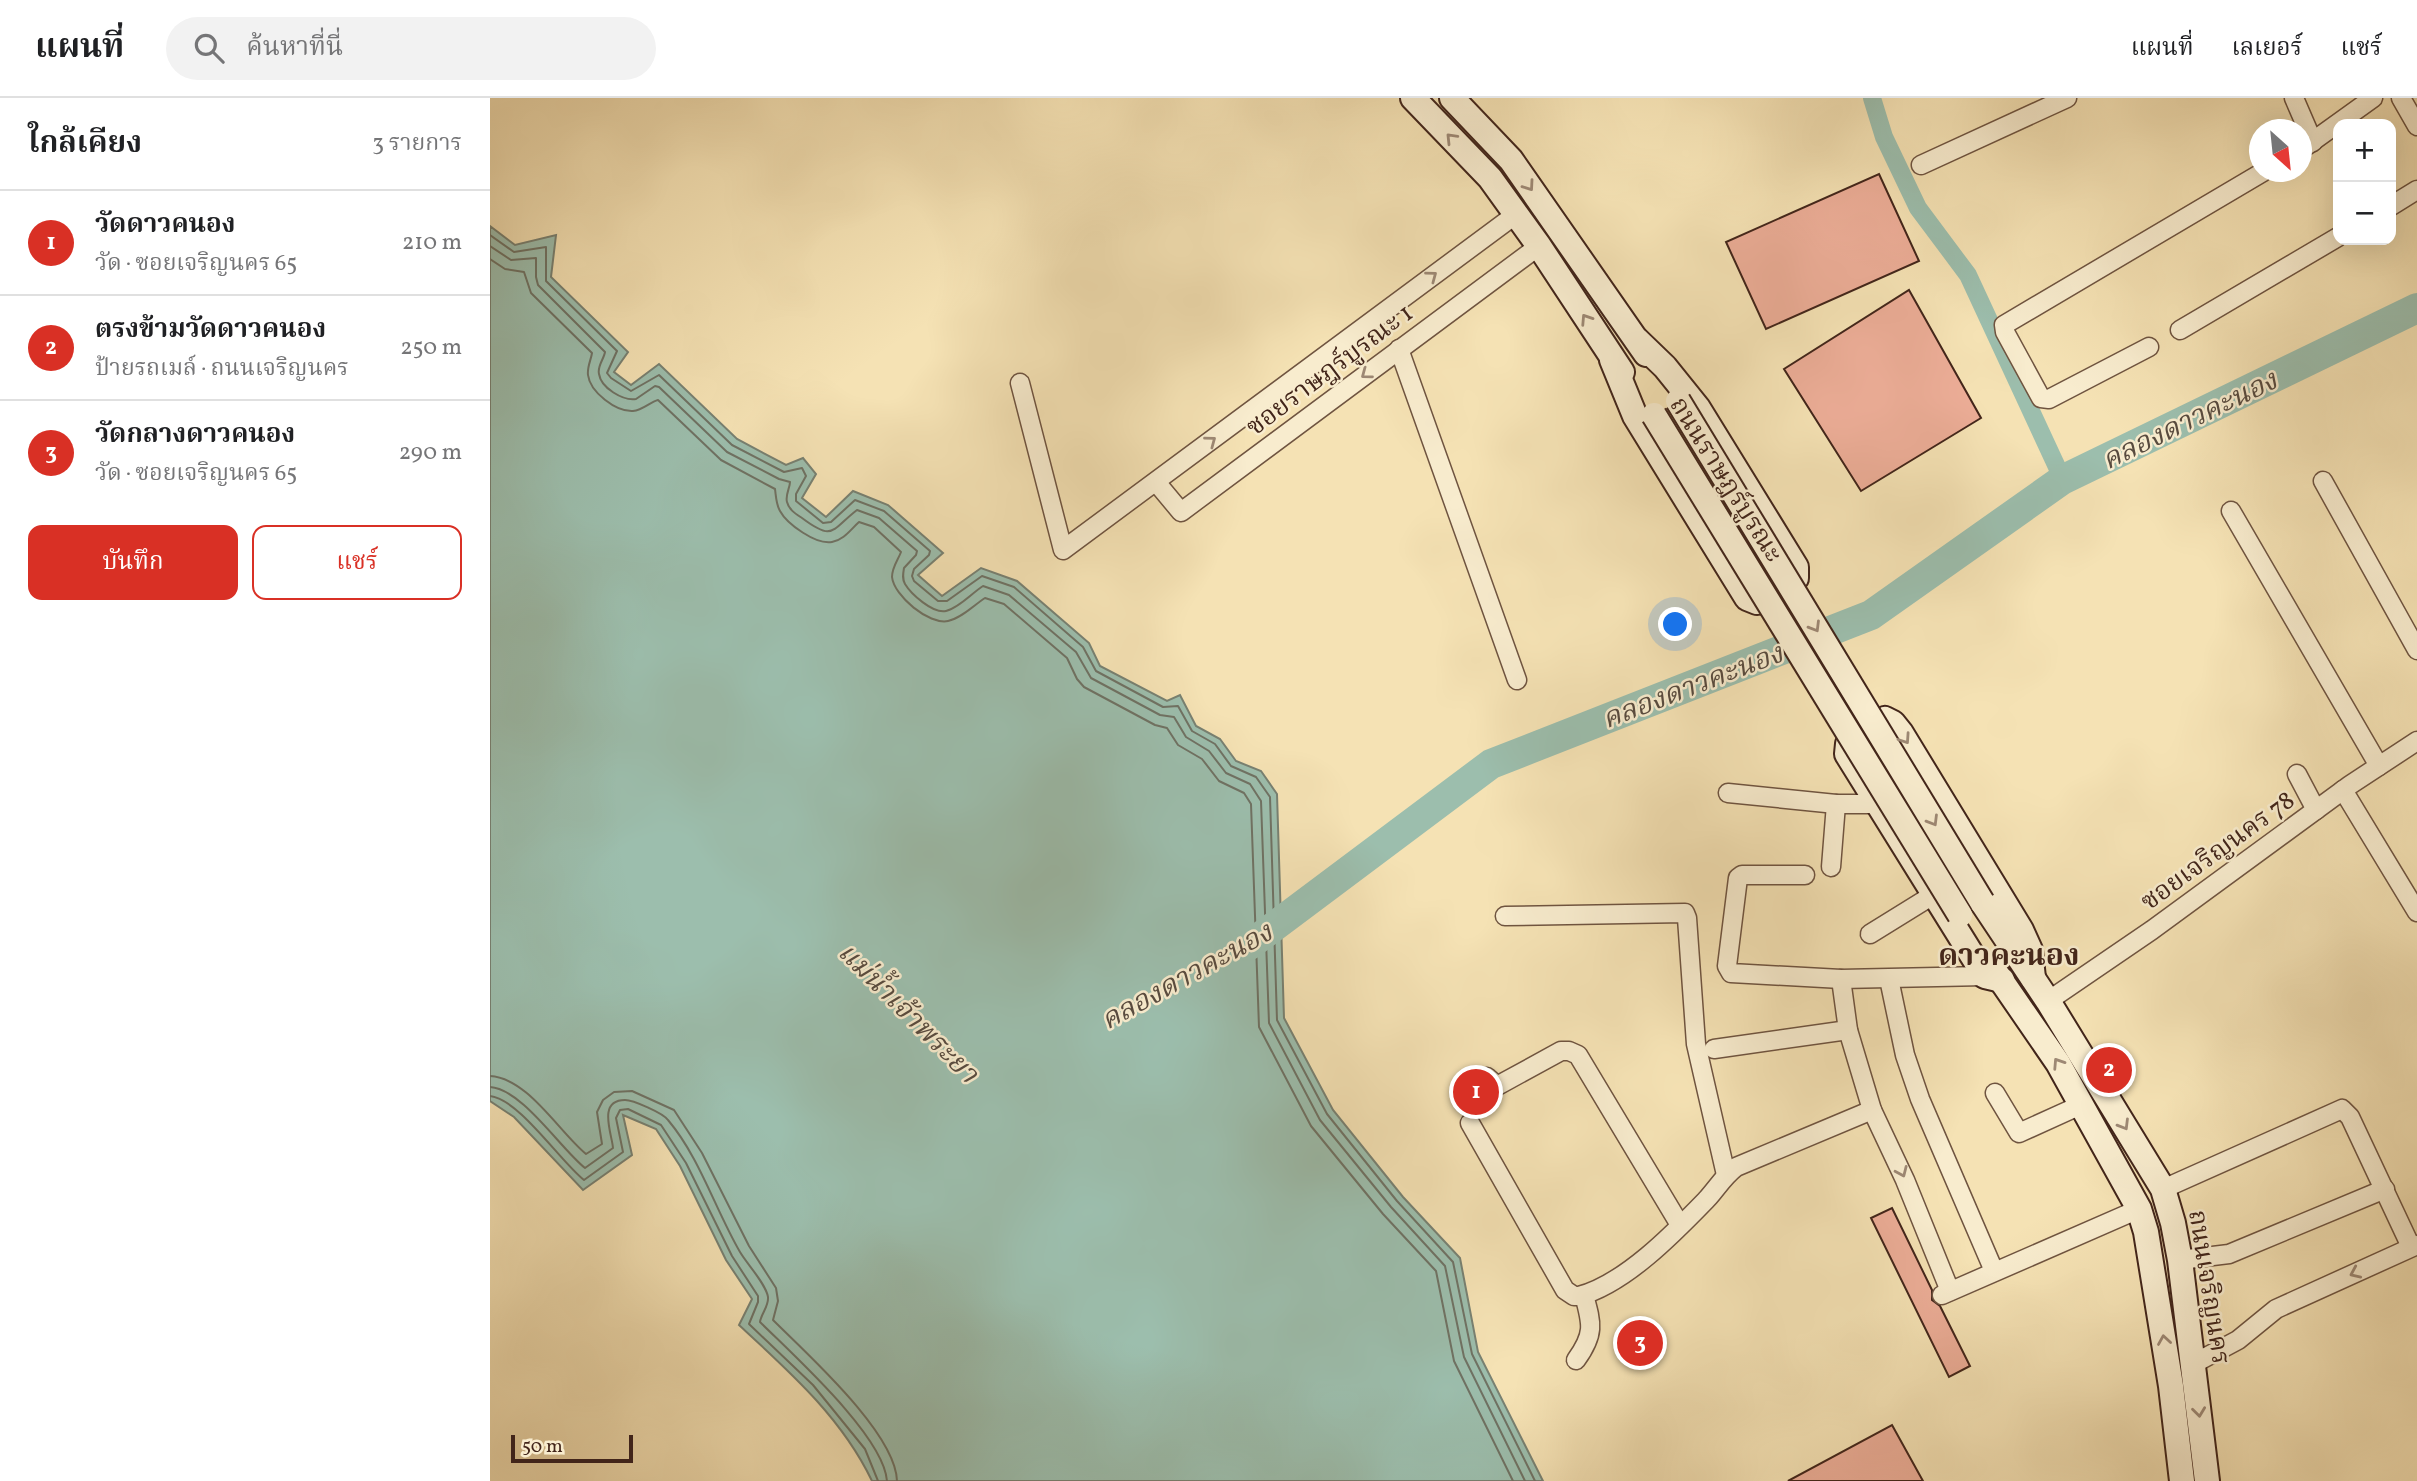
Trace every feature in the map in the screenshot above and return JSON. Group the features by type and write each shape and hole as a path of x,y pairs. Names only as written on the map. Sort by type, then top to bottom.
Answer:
{"main road":[{"name":"ถนนราษฎร์บูรณะ","path":"1413,98 1489,178 1539,246 1612,359 1654,415 1959,915"},
{"name":"ถนนราษฎร์บูรณะ","path":"1452,98 1511,160 1678,401 1982,902"},
{"path":"1612,359 1635,416 1747,598 1757,602 1796,578 1796,567 1698,408 1665,367 1637,340"},
{"path":"1993,978 1933,895 1847,754 1848,744 1885,719 1893,723 1908,744 2021,930 2029,950 2034,978"},
{"name":"ถนนเจริญนคร","path":"1982,902 2034,978 2163,1189 2174,1223 2180,1260 2207,1481"},
{"name":"ถนนเจริญนคร","path":"1959,915 1993,978 2058,1063 2139,1209 2146,1232 2167,1360 2182,1481"}],"street":[{"path":"1922,165 2067,98"},
{"path":"2294,98 2300,119"},
{"path":"2312,141 2373,98"},
{"path":"2401,98 2417,126"},
{"path":"2149,347 2049,399 2041,398 2005,332 2004,325 2249,180"},
{"path":"2396,203 2417,190"},
{"name":"ซอยราษฎร์บูรณะ 1","path":"1020,383 1063,550 1515,215"},
{"path":"2180,330 2333,240"},
{"name":"ซอยราษฎร์บูรณะ 1","path":"1156,482 1181,512 1539,246"},
{"path":"1399,349 1517,680"},
{"path":"2323,481 2417,650"},
{"path":"2231,511 2379,766"},
{"name":"ซอยเจริญนคร 78","path":"2048,1001 2152,930 2343,790 2417,741"},
{"path":"2297,774 2316,810"},
{"path":"2343,790 2417,912"},
{"path":"1728,793 1836,804 1877,804"},
{"path":"1831,867 1836,804"},
{"path":"1805,875 1742,875 1738,878 1727,966 1731,973 1841,979 1993,978"},
{"path":"1870,934 1933,895"},
{"path":"1505,916 1685,914 1696,1044 1726,1175"},
{"path":"1841,979 1848,1030 1872,1111 1905,1180 1946,1293 2139,1209"},
{"path":"1889,979 1905,1055 1920,1099 1994,1271"},
{"path":"1714,1049 1848,1030"},
{"path":"1487,1077 1497,1086 1563,1051 1578,1055 1680,1225"},
{"path":"1995,1093 2020,1133 2082,1104"},
{"path":"2163,1189 2342,1110 2350,1117 2414,1246 2276,1309 2238,1340 2193,1364"},
{"path":"1470,1123 1565,1290 1574,1296 1584,1295 1619,1277 1663,1243 1736,1167 1872,1111"},
{"path":"2180,1260 2229,1254 2385,1189"},
{"path":"1576,1360 1585,1348 1592,1327 1584,1295"}],"water":[{"name":"แม่น้ำเจ้าพระยา","path":"490,226 515,245 556,235 551,277 628,352 614,372 631,385 659,364 737,439 786,465 803,458 816,474 802,498 826,517 853,491 888,505 943,553 918,575 942,596 981,568 1017,581 1089,643 1100,666 1167,701 1180,695 1196,726 1220,739 1236,761 1261,771 1277,794 1284,1018 1333,1110 1403,1197 1460,1258 1478,1352 1543,1481 872,1481 860,1458 830,1416 796,1378 739,1325 752,1299 726,1260 680,1166 656,1129 623,1115 632,1155 583,1190 514,1117 490,1101"}],"building":[{"path":"1879,174 1919,261 1766,329 1726,242"},
{"path":"1909,290 1981,418 1861,491 1784,369"},
{"path":"1892,1208 1932,1290 1932,1300 1940,1306 1970,1366 1949,1377 1871,1218"},
{"path":"1892,1425 1923,1481 1788,1481"}],"waterway":[{"path":"1872,98 1884,137 1918,208 1968,275 2063,480"},
{"name":"คลองดาวคะนอง","path":"1248,946 1491,764 1871,615 2062,480 2417,308"}],"place":[{"name":"ตรงข้ามวัดดาวคนอง","path":"2109,1070"},
{"name":"วัดดาวคนอง","path":"1476,1092"},
{"name":"วัดกลางดาวคนอง","path":"1640,1343"}],"district":[{"name":"ดาวคะนอง","path":"2009,955"}]}
